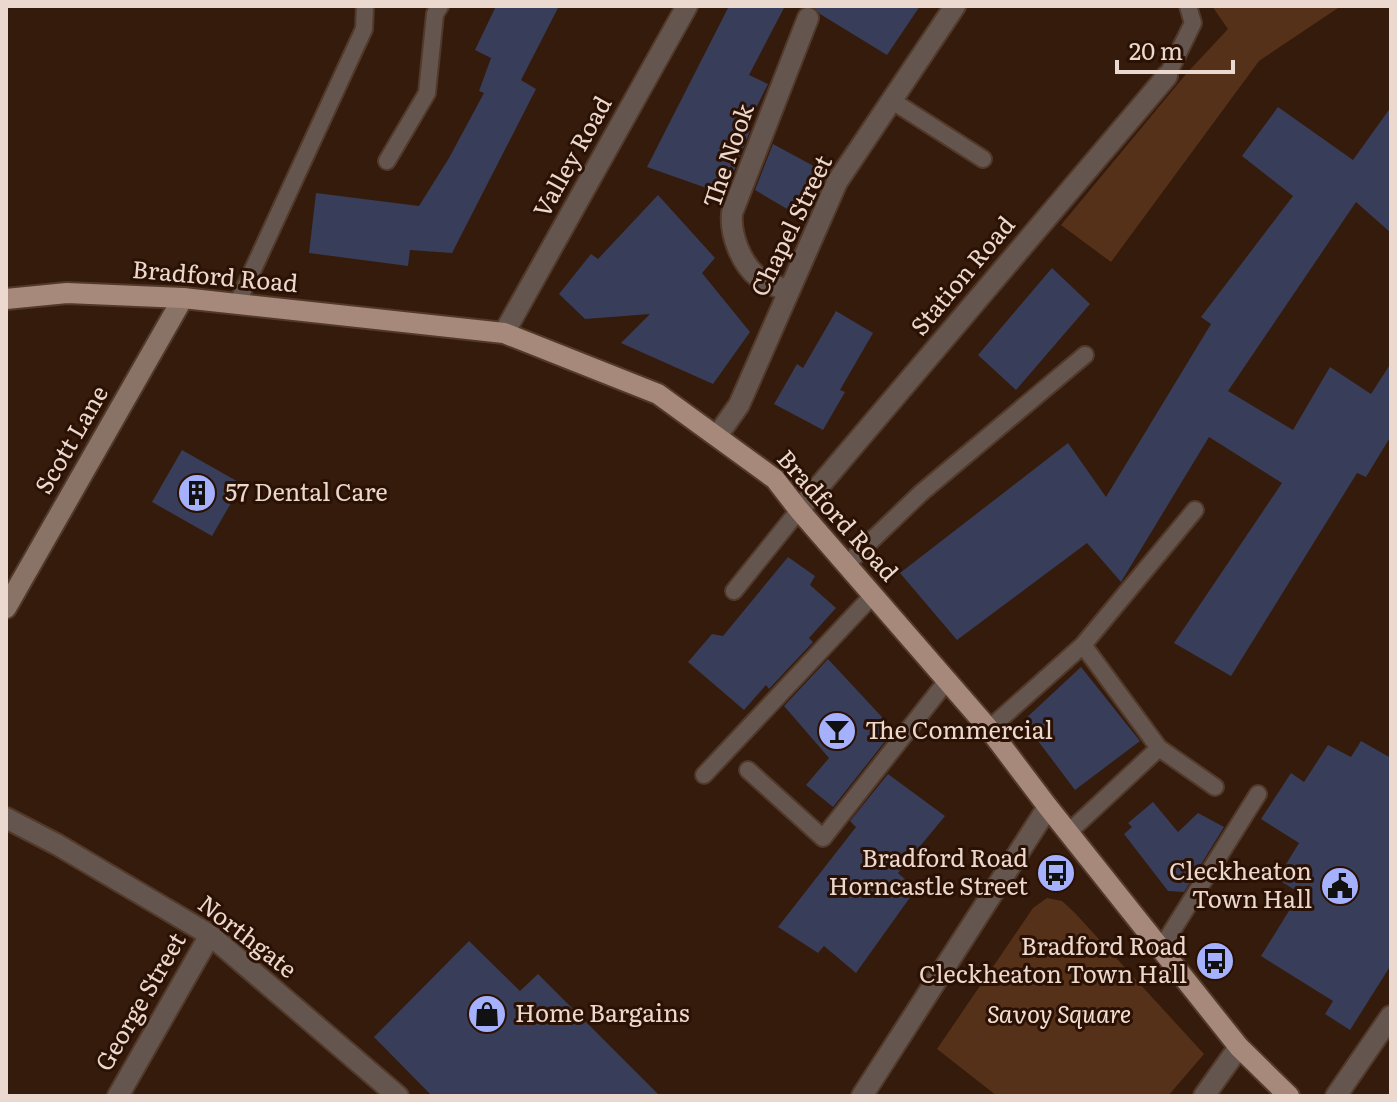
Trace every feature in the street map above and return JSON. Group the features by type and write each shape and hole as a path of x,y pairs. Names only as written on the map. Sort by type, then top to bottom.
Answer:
{"main road":[{"name":"Bradford Road","path":"6,299 67,293 183,298 504,333 658,394 775,479 989,729 1239,1047 1289,1096"},
{"name":"Scott Lane","path":"6,608 183,298"}],"street":[{"name":"Valley Road","path":"504,333 687,6"},
{"name":"Chapel Street","path":"717,436 739,405 837,182 955,6"},
{"name":"The Nook","path":"789,291 761,280 753,272 734,238 731,226 732,213 808,18"},
{"name":"Station Road","path":"799,510 1167,76"},
{"path":"862,1096 1048,807"},
{"name":"Northgate","path":"6,818 58,845 210,935 398,1096"},
{"name":"George Street","path":"118,1096 210,935"},
{"path":"1336,1096 1391,1016"},
{"path":"1204,1096 1239,1047"}],"lane":[{"path":"237,304 364,29 365,6"},
{"path":"387,161 427,93 435,14 440,6"},
{"path":"1167,76 1193,23 1188,6"},
{"path":"891,100 983,159"},
{"path":"847,564 921,493 1085,355"},
{"path":"734,591 799,510"},
{"path":"989,729 1083,645 1195,510"},
{"path":"704,775 873,595"},
{"path":"1083,645 1159,748 1215,787"},
{"path":"748,770 823,838 946,682"},
{"path":"1069,832 1159,748"},
{"path":"1160,950 1258,794"}],"green space":[{"path":"1212,6 1341,6 1259,61 1111,262 1061,225 1186,74 1228,29"},
{"name":"Savoy Square","path":"1047,898 1062,901 1075,913 1204,1054 1168,1096 997,1096 937,1049 1033,908"}],"building":[{"path":"496,6 559,6 521,80 536,89 452,253 410,250 408,266 309,253 316,193 419,206 484,93 479,91 491,58 475,50"},
{"path":"729,6 785,6 749,75 768,84 746,128 750,131 732,176 723,170 712,190 647,167"},
{"path":"813,6 920,6 887,55 820,14"},
{"path":"1278,107 1353,160 1391,107 1391,233 1356,202 1228,391 1293,430 1330,367 1371,394 1391,363 1391,436 1366,477 1357,473 1231,676 1174,643 1282,483 1209,437 1121,582 1087,543 957,640 900,573 1068,443 1106,497 1211,324 1201,317 1293,196 1242,156"},
{"path":"773,144 821,170 794,213 755,190"},
{"path":"658,195 715,258 702,273 750,332 713,384 621,343 650,314 585,319 559,294 591,254 598,259"},
{"path":"1052,268 1090,304 1016,390 978,355"},
{"path":"836,311 873,333 840,390 845,392 823,430 774,404 797,364 803,368"},
{"name":"57 Dental Care","path":"182,450 242,484 212,536 152,502"},
{"path":"788,557 815,576 810,585 836,608 809,638 813,642 769,689 766,685 744,710 688,662 712,634 723,636"},
{"path":"828,659 894,730 833,807 806,785 829,758 784,706"},
{"path":"1081,667 1140,741 1075,790 1023,721"},
{"name":"Cleckheaton Town Hall","path":"1361,741 1391,758 1391,965 1350,1030 1325,1014 1333,1001 1261,956 1300,893 1277,879 1299,843 1261,819 1291,773 1304,782 1328,745 1351,757"},
{"path":"888,774 945,816 898,873 916,889 856,973 824,946 818,953 778,927 856,827 850,821"},
{"path":"1153,802 1178,832 1198,813 1224,827 1184,892 1168,891 1124,834 1132,827 1128,823"},
{"name":"Home Bargains","path":"469,941 520,991 538,974 660,1096 432,1096 374,1037"}],"place":[{"name":"57 Dental Care","path":"197,493"},
{"name":"The Commercial","path":"837,731"},
{"name":"Bradford Road Horncastle Street","path":"1056,873"},
{"name":"Cleckheaton Town Hall","path":"1340,886"},
{"name":"Bradford Road Cleckheaton Town Hall","path":"1215,961"},
{"name":"Home Bargains","path":"487,1014"}]}
